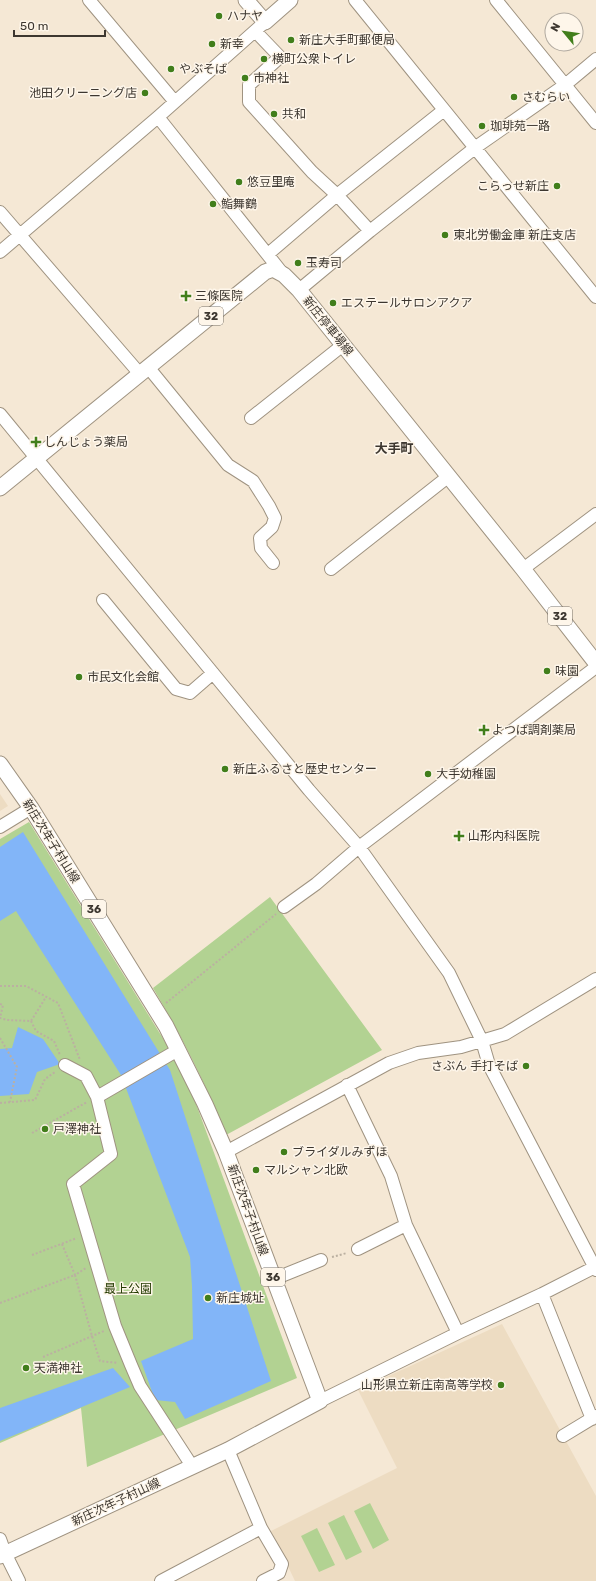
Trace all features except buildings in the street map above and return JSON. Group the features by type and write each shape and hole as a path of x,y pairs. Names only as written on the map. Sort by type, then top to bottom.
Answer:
{"main road":[{"path":"246,0 260,26 290,0"},
{"name":"32","path":"0,488 38,459 144,370 265,272 273,270 284,275"},
{"name":"新庄停車場線","path":"284,275 299,290 449,476 596,663"},
{"name":"新庄次年子村山線","path":"0,764 30,808 158,1010 205,1104 226,1152 320,1401 228,1450 192,1466 147,1489 2,1555"}],"street":[{"path":"89,0 175,102"},
{"path":"355,0 476,147 596,297"},
{"path":"496,0 596,123"},
{"path":"0,252 158,117 260,26 280,57 249,85 249,102 312,172 337,195 370,231"},
{"path":"299,290 370,231 476,147 565,85 596,59"},
{"path":"268,254 337,195 444,110"},
{"path":"158,117 284,275"},
{"path":"0,212 228,465 253,481 275,518 272,527 260,538 261,548 272,563"},
{"path":"251,418 343,345"},
{"path":"0,414 308,790 359,847 449,973 482,1041 489,1065 595,1269 458,1333 320,1401"},
{"path":"331,569 449,476"},
{"path":"523,569 596,514"},
{"path":"103,600 176,688 190,693 213,674"},
{"path":"284,907 316,884 359,847 596,667"},
{"path":"0,827 30,808"},
{"path":"226,1152 373,1071 403,1057 418,1053 460,1047 505,1034 596,979"},
{"path":"97,1097 178,1050"},
{"path":"65,1065 86,1076 97,1097 111,1154 73,1184 115,1326 140,1386 192,1466"},
{"path":"347,1085 391,1176 406,1225 458,1333"},
{"path":"358,1249 406,1225"},
{"path":"274,1279 321,1260"},
{"path":"542,1294 594,1418 563,1436"},
{"path":"228,1450 261,1528 282,1564 279,1573 263,1581"},
{"path":"161,1581 261,1528"},
{"path":"0,1539 2,1555 19,1581"}],"path":[{"path":"158,1010 284,907"},
{"path":"0,986 26,986 58,1003 86,1076"},
{"path":"31,1021 46,997"},
{"path":"0,1004 3,1005 0,1018 7,1020 31,1021"},
{"path":"0,1102 35,1100 45,1078 65,1065 54,1041 36,1031 31,1021"},
{"path":"0,1038 17,1067 10,1102"},
{"path":"32,1132 97,1097"},
{"path":"32,1255 88,1234"},
{"path":"62,1244 75,1275 100,1361 131,1365"},
{"path":"321,1260 358,1249"},
{"path":"0,1303 75,1275 96,1262"},
{"path":"43,1357 115,1326"}],"shaded area":[{"path":"0,794 8,806 0,811"},
{"name":"山形県立新庄南高等学校","path":"502,1324 596,1496 596,1581 295,1581 271,1531 397,1468 358,1390"}],"green space":[{"name":"最上公園","path":"29,822 185,1074 297,1378 87,1467 81,1408 0,1443 0,839"},
{"path":"270,897 382,1050 226,1135 192,1060 153,988"},
{"path":"370,1503 389,1540 373,1549 354,1511"},
{"path":"344,1515 362,1552 346,1560 328,1523"},
{"path":"317,1528 335,1565 319,1572 301,1536"}],"water":[{"path":"23,832 170,1070 271,1381 185,1419 175,1402 155,1400 141,1361 193,1339 190,1257 121,1075 16,911 0,921 0,847"},
{"path":"18,1027 43,1039 60,1064 37,1072 29,1094 0,1096 0,1049 12,1048"},
{"path":"113,1368 130,1387 0,1441 0,1408"}],"place":[{"name":"ハナヤ","path":"219,16"},
{"name":"新庄大手町郵便局","path":"291,40"},
{"name":"新幸","path":"212,44"},
{"name":"横町公衆トイレ","path":"264,59"},
{"name":"やぶそば","path":"171,69"},
{"name":"市神社","path":"245,78"},
{"name":"池田クリーニング店","path":"145,93"},
{"name":"さむらい","path":"514,97"},
{"name":"共和","path":"274,114"},
{"name":"珈琲苑一路","path":"482,126"},
{"name":"悠豆里庵","path":"239,182"},
{"name":"こらっせ新庄","path":"557,186"},
{"name":"鮨舞鶴","path":"213,204"},
{"name":"東北労働金庫 新庄支店","path":"445,235"},
{"name":"玉寿司","path":"298,263"},
{"name":"三條医院","path":"186,296"},
{"name":"エステールサロンアクア","path":"333,303"},
{"name":"しんじょう薬局","path":"36,442"},
{"name":"味園","path":"547,671"},
{"name":"市民文化会館","path":"79,677"},
{"name":"よつば調剤薬局","path":"484,730"},
{"name":"新庄ふるさと歴史センター","path":"225,769"},
{"name":"大手幼稚園","path":"428,774"},
{"name":"山形内科医院","path":"459,836"},
{"name":"さぶん 手打そば","path":"526,1066"},
{"name":"戸澤神社","path":"45,1129"},
{"name":"ブライダルみずほ","path":"284,1152"},
{"name":"マルシャン北欧","path":"256,1170"},
{"name":"新庄城址","path":"208,1298"},
{"name":"天満神社","path":"26,1368"},
{"name":"山形県立新庄南高等学校","path":"501,1385"}],"district":[{"name":"大手町","path":"394,448"}]}
